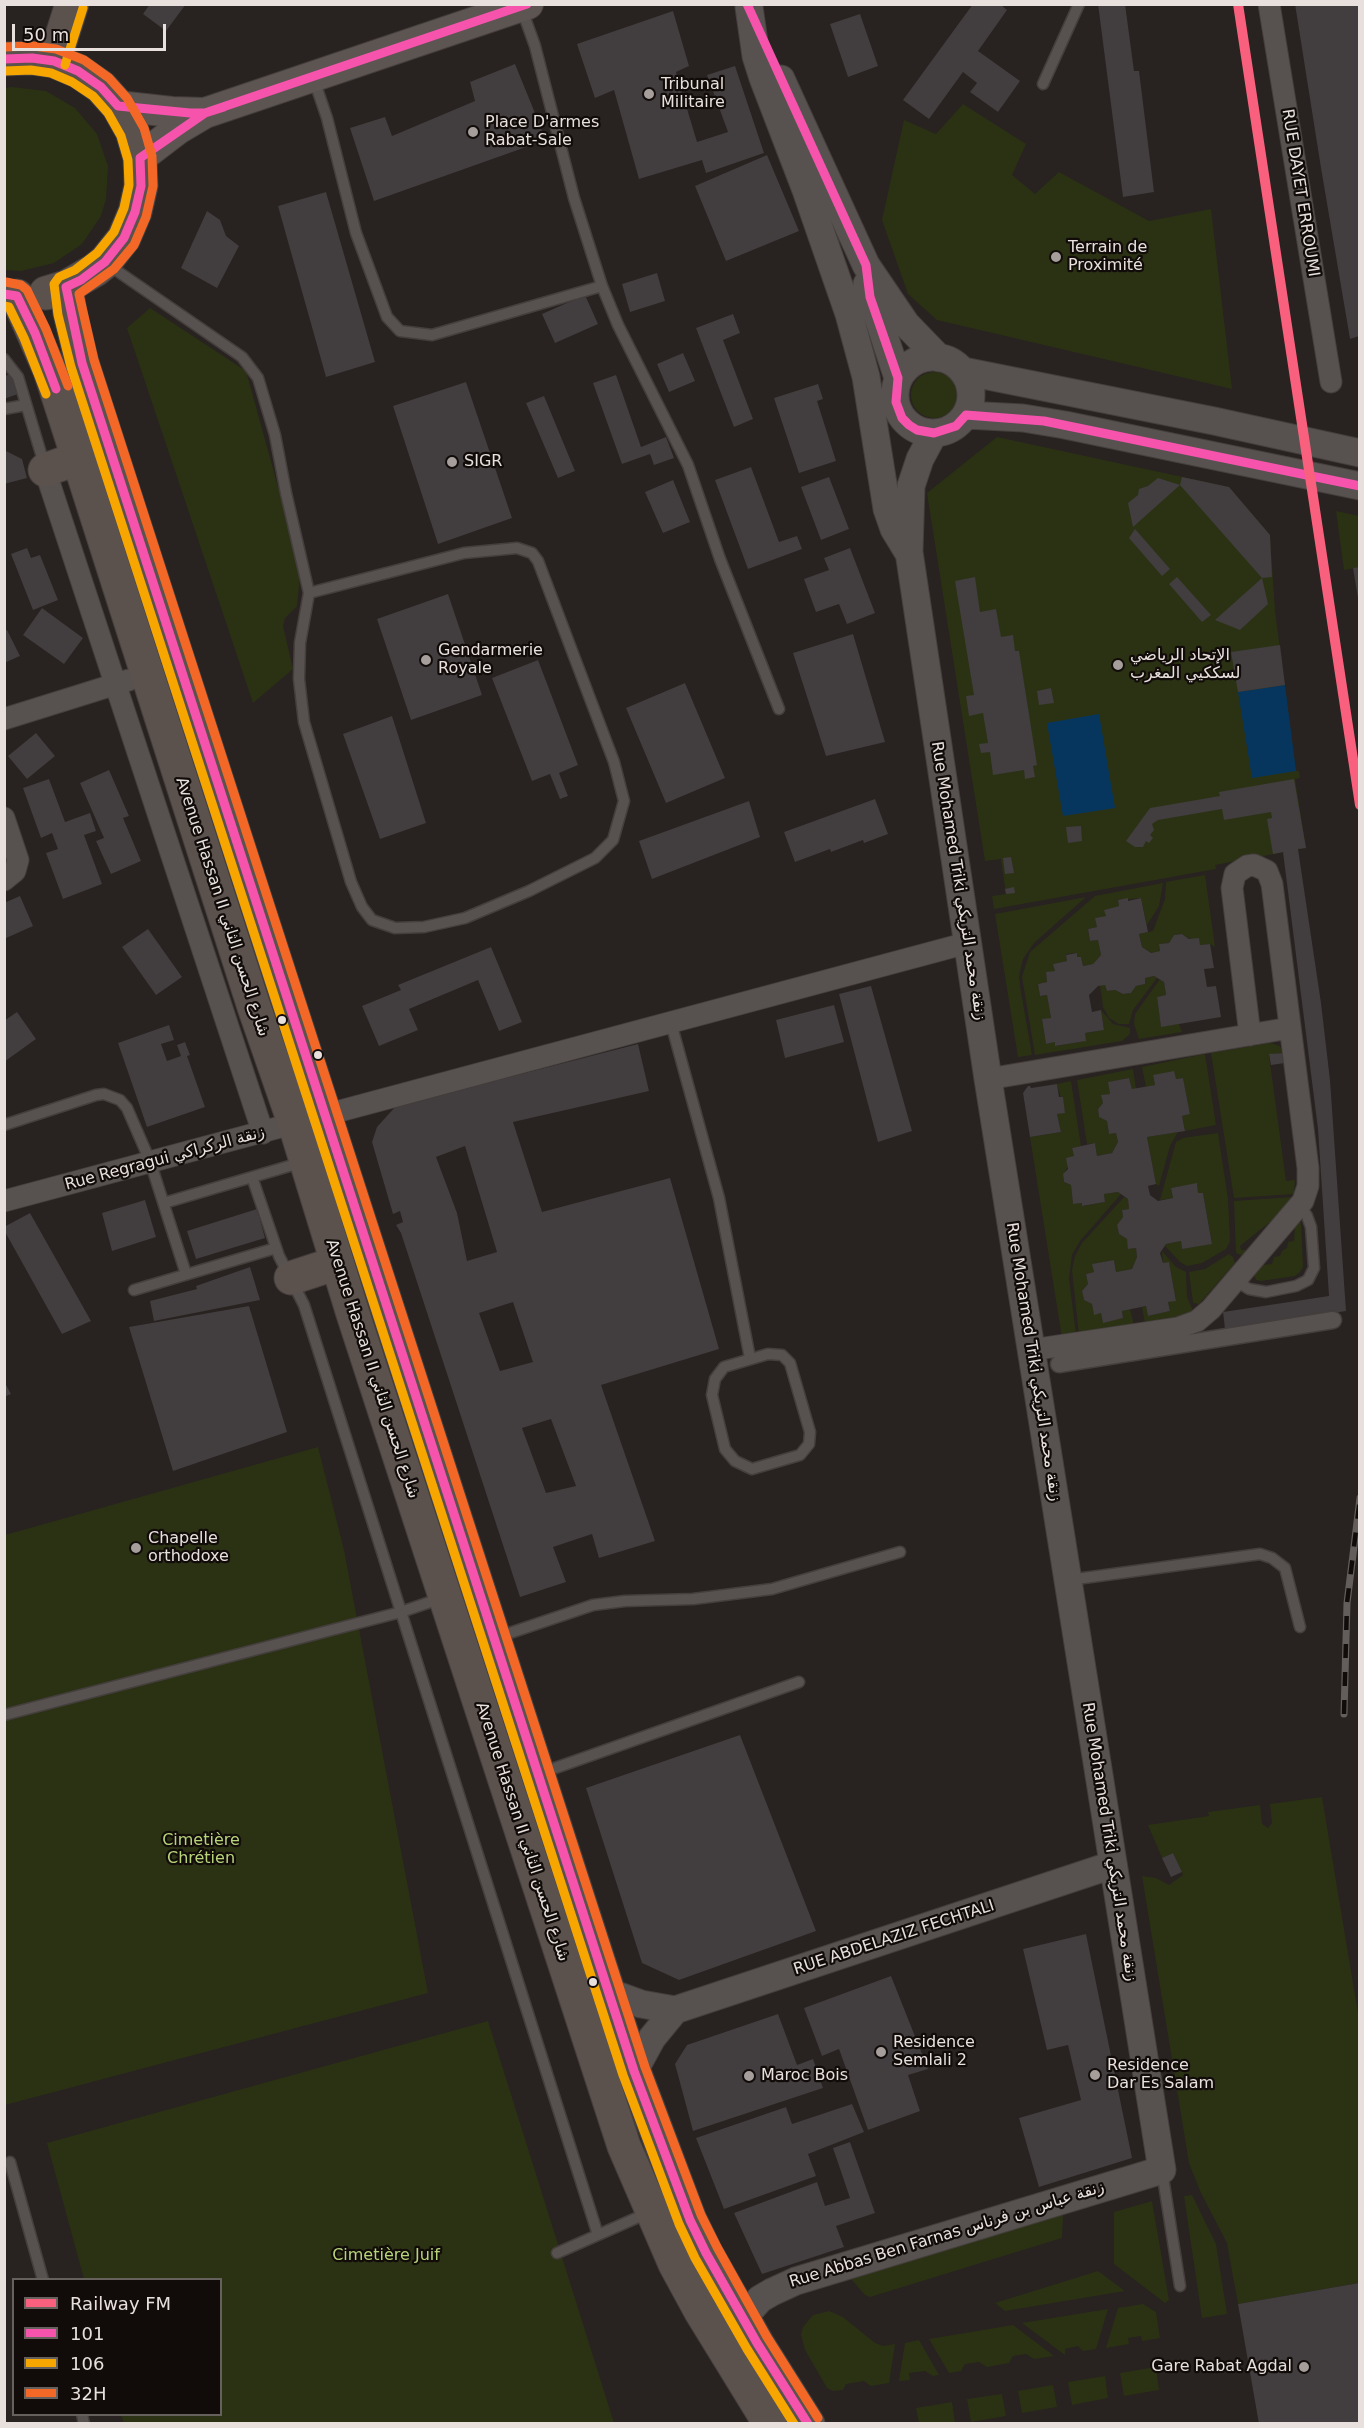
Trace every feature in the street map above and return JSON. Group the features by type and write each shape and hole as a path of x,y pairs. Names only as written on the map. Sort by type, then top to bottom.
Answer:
{"main road":[{"path":"54,61 72,4"},
{"path":"140,158 178,129 206,113 525,6"},
{"path":"4,59 32,58 54,61 78,71 101,87 118,106 132,131 140,158 141,186 135,212 124,237 105,262 81,280 66,287 34,295 11,295"},
{"path":"118,106 206,113"},
{"name":"Avenue Hassan II شارع الحسن الثاني","path":"66,287 82,363 310,1121 495,1638 634,2071 690,2220 705,2253 808,2424"},
{"name":"Avenue Hassan II شارع الحسن الثاني","path":"11,295 50,371 79,458 132,679 254,1007 310,1121 306,1161 337,1263 624,2146 651,2211 700,2310 770,2424"},
{"path":"45,470 79,458"},
{"path":"291,1278 337,1263"},
{"path":"743,2381 753,2424"}],"street":[{"name":"RUE DAYET ERROUMI","path":"1269,4 1331,382"},
{"path":"748,6 866,265 906,324 939,358"},
{"path":"748,6 762,78 799,172 849,314 866,377 887,509 894,529 909,552"},
{"path":"866,265 870,297 898,378 895,394 902,418 917,430 934,434 956,426 966,415 970,406 970,388 963,371"},
{"path":"898,378 911,364 920,360 939,358 948,360 963,371 1214,421 1357,453"},
{"path":"966,415 1044,421 1356,486"},
{"name":"Rue Mohamed Triki زنقة محمد التريكي","path":"902,418 896,456 896,496 909,552 988,1079 1162,2170"},
{"name":"Rue Mohamed Triki زنقة محمد التريكي","path":"909,552 911,486 920,459 934,434"},
{"path":"45,470 132,679 263,1133"},
{"path":"4,719 132,679"},
{"path":"4,818 18,860 15,871 4,880"},
{"path":"1031,1350 1188,1325 1211,1309 1300,1205 1308,1186 1309,1177 1270,877 1261,867 1247,866 1235,874 1232,888 1250,1035"},
{"name":"Rue Regragui زنقة الركراكي","path":"4,1201 310,1121 968,943"},
{"path":"988,1079 1290,1028"},
{"path":"1059,1364 1333,1320"},
{"name":"RUE ABDELAZIZ FECHTALI","path":"675,2010 1112,1865"},
{"path":"608,1992 641,2004 675,2010 652,2038 634,2071"},
{"name":"Rue Abbas Ben Farnas زنقة عباس بن فرناس","path":"743,2318 766,2295 796,2281 1162,2170"}],"lane":[{"path":"1043,84 1079,4"},
{"path":"525,6 574,198 602,285 618,325 688,465 720,559 779,710"},
{"path":"313,77 327,118 356,233 387,317 400,331 432,335 602,285"},
{"path":"105,262 242,357 258,378 275,435 285,493 309,593 300,644 299,679 304,722 351,882 362,907 372,920 395,928 424,927 465,918 529,891 595,858 613,840 624,801 614,762 548,580 531,553 517,548 464,553 309,593"},
{"path":"4,359 18,377 45,470"},
{"path":"4,409 26,405"},
{"path":"671,1023 718,1198 750,1358"},
{"path":"4,1125 96,1095 112,1096 120,1100 127,1108 150,1161 186,1274"},
{"path":"164,1203 306,1161"},
{"path":"252,1177 276,1248 304,1305 598,2235"},
{"path":"1236,1281 1249,1289 1266,1292 1296,1286 1308,1280 1314,1268 1311,1227 1300,1205"},
{"path":"134,1290 276,1248"},
{"path":"768,1354 782,1355 790,1363 810,1432 809,1444 800,1455 752,1469 735,1461 725,1449 712,1395 715,1379 724,1367 750,1358 768,1354"},
{"path":"495,1638 593,1605 625,1601 693,1599 772,1589 900,1552"},
{"path":"1067,1580 1260,1554 1272,1558 1284,1568 1300,1627"},
{"path":"4,1715 401,1612 445,1597"},
{"path":"537,1774 799,1682"},
{"path":"10,2162 42,2278"},
{"path":"1162,2170 1180,2286"},
{"path":"557,2253 651,2211"}],"green space":[{"path":"4,88 46,91 75,108 97,134 108,166 106,199 101,216 82,244 54,263 21,271 5,270"},
{"name":"Terrain de Proximité","path":"963,104 1026,144 1012,175 1035,194 1059,172 1149,221 1211,209 1232,389 937,320 908,294 882,220 904,120 936,134"},
{"path":"150,308 246,371 298,559 300,577 297,606 285,618 283,626 293,669 253,703 127,328"},
{"path":"934,372 950,379 957,395 950,411 934,418 918,411 911,395 918,379"},
{"name":"الإتحاد الرياضي لسككيي المغرب","path":"997,437 1229,487 1270,535 1275,611 1296,771 1299,771 1300,778 1295,779 1306,848 1215,865 1216,869 994,909 992,896 1006,894 1001,859 985,861 927,493"},
{"path":"1336,511 1359,516 1359,567 1344,570"},
{"path":"1205,875 1215,947 1210,944 1200,945 1182,934 1174,935 1169,943 1159,944 1160,951 1151,953 1142,947 1139,934 1153,931 1165,899 1166,882"},
{"path":"1163,883 1159,906 1147,925 1141,898 1118,900 1119,906 1105,910 1106,916 1096,918 1097,927 1088,929 1090,941 1098,940 1101,955 1093,964 1083,966 1081,957 1077,957 1076,953 1066,954 1067,961 1054,964 1055,971 1046,973 1047,982 1038,984 1040,996 1047,995 1051,1018 1042,1020 1046,1044 1055,1042 1056,1046 1085,1041 1085,1033 1104,1030 1101,1010 1113,1024 1130,1028 1130,1034 1122,1041 1035,1055 1022,977 1030,952 1095,896"},
{"path":"1086,897 1034,943 1023,959 1019,976 1032,1055 1018,1057 995,914"},
{"path":"1154,976 1157,978 1133,1010 1129,1024 1119,1024 1109,1018 1103,1007 1100,985 1105,985 1107,991 1131,993 1136,986 1145,984 1145,978"},
{"path":"1160,979 1164,982 1166,995 1157,997 1161,1026 1179,1024 1182,1032 1139,1039 1134,1024 1135,1014"},
{"path":"1270,1043 1280,1046 1282,1053 1269,1055 1286,1181 1295,1180 1294,1194 1234,1198 1211,1053"},
{"path":"1205,1054 1216,1125 1185,1131 1182,1116 1190,1114 1183,1078 1153,1075 1155,1085 1146,1087 1142,1067"},
{"path":"1133,1069 1136,1089 1132,1089 1129,1078 1109,1082 1110,1094 1102,1095 1103,1103 1098,1109 1099,1117 1107,1121 1109,1134 1116,1133 1118,1142 1112,1153 1097,1156 1095,1143 1087,1144 1077,1080"},
{"path":"1071,1081 1081,1146 1072,1148 1074,1156 1063,1175 1064,1182 1071,1185 1073,1204 1082,1203 1083,1206 1105,1202 1104,1194 1118,1192 1121,1194 1080,1241 1072,1255 1069,1278 1076,1335 1062,1338 1030,1137 1061,1132 1057,1114 1065,1112 1057,1084"},
{"path":"1178,1132 1170,1146 1159,1186 1156,1184 1147,1137"},
{"path":"1218,1133 1228,1199 1230,1241 1226,1249 1202,1263 1187,1266 1165,1246 1181,1241 1182,1249 1212,1243 1203,1193 1198,1193 1197,1184 1171,1188 1173,1198 1160,1200 1176,1142 1183,1138"},
{"path":"1124,1197 1128,1199 1129,1209 1122,1210 1123,1217 1117,1225 1119,1234 1127,1239 1129,1249 1136,1248 1137,1257 1132,1269 1116,1272 1114,1260 1093,1264 1094,1272 1086,1274 1088,1284 1082,1291 1084,1300 1092,1304 1094,1314 1101,1313 1103,1322 1123,1318 1122,1311 1130,1309 1134,1325 1079,1335 1072,1270 1075,1256 1082,1243"},
{"path":"1293,1197 1285,1210 1240,1246 1241,1250 1247,1250 1247,1252 1241,1255 1236,1253 1234,1201"},
{"path":"1297,1221 1301,1223 1303,1267 1300,1272 1295,1276 1256,1280 1253,1273 1261,1260 1263,1265 1272,1264 1274,1257 1280,1256 1287,1248 1288,1242 1294,1241"},
{"path":"1162,1251 1176,1267 1186,1272 1187,1297 1193,1311 1189,1316 1145,1323 1142,1307 1146,1306 1148,1316 1170,1311 1168,1302 1176,1300 1169,1263 1163,1263"},
{"path":"1229,1254 1235,1263 1199,1304 1193,1303 1189,1272 1205,1269"},
{"name":"Cimetière Chrétien","path":"318,1447 344,1550 428,1993 5,2105 5,1535"},
{"path":"1322,1797 1359,2019 1359,2283 1238,2304 1227,2243 1201,2193 1189,2163 1142,1876 1156,1878 1169,1885 1183,1875 1173,1853 1162,1858 1148,1825 1209,1816 1208,1812 1260,1805 1262,1824 1268,1828 1272,1823 1270,1804"},
{"name":"Cimetière Juif","path":"488,2021 614,2423 124,2423 121,2416 222,2416 222,2278 84,2278 47,2143"},
{"path":"1192,2195 1216,2244 1227,2314 1202,2318 1184,2196"},
{"path":"1152,2201 1169,2300 1165,2303 1114,2264 1114,2212"},
{"path":"1063,2213 1062,2238 870,2297 865,2295 852,2280 852,2278"},
{"path":"1098,2271 1125,2291 1005,2311 995,2303"},
{"path":"1143,2304 1156,2312 1160,2338 1142,2341 1141,2336 1128,2338 1129,2344 1106,2348 1118,2308"},
{"path":"1108,2309 1096,2349 1083,2351 1078,2346 1065,2349 1065,2355 1022,2323"},
{"path":"829,2311 843,2317 875,2343 883,2346 895,2344 889,2383 871,2386 864,2381 846,2384 843,2390 833,2391 827,2388 805,2350 801,2335 803,2327 813,2315"},
{"path":"1013,2325 1054,2356 1034,2359 1026,2354 1013,2356 1009,2363 987,2367 979,2362 965,2364 961,2371 949,2373 929,2339"},
{"path":"919,2340 939,2375 933,2376 925,2371 909,2373 910,2380 899,2381 905,2343"},
{"path":"1156,2367 1159,2390 1124,2396 1120,2373"},
{"path":"1105,2376 1108,2398 1072,2405 1068,2382"},
{"path":"1053,2385 1057,2407 1022,2413 1018,2391"},
{"path":"1002,2394 1006,2416 971,2422 967,2399"},
{"path":"952,2402 955,2423 919,2423 916,2408"}],"water":[{"path":"1285,685 1296,771 1252,778 1238,692"},
{"path":"1099,714 1115,808 1063,816 1047,723"}],"building":[{"path":"150,4 186,4 166,31 143,14"},
{"path":"973,4 1000,4 1007,10 978,51 1020,81 998,112 970,92 977,83 963,72 929,119 903,100"},
{"path":"1098,4 1125,4 1134,71 1139,71 1154,192 1123,197"},
{"path":"1295,4 1359,4 1359,336 1350,339 1321,168"},
{"name":"Tribunal Militaire","path":"673,11 689,66 676,72 697,142 728,132 707,75 735,66 764,153 706,173 702,160 639,179 614,90 595,98 577,44"},
{"path":"860,14 878,66 848,77 830,24"},
{"name":"Place D'armes Rabat-Sale","path":"515,64 546,140 374,201 350,128 385,117 392,136 475,101 470,82"},
{"path":"767,155 799,231 726,261 695,186"},
{"path":"326,192 375,362 326,377 278,206"},
{"path":"207,211 220,220 226,236 239,246 217,288 181,268"},
{"path":"657,273 665,301 630,312 622,284"},
{"path":"585,295 598,324 555,343 542,314"},
{"path":"733,314 740,333 723,340 753,419 734,427 696,328"},
{"path":"683,353 695,381 669,392 657,364"},
{"path":"12,374 18,394 4,399 4,376"},
{"path":"616,375 641,447 666,437 674,458 654,465 650,454 622,464 593,383"},
{"name":"SIGR","path":"466,382 512,518 438,544 393,406"},
{"path":"818,384 823,399 817,401 836,461 799,473 774,398"},
{"path":"544,396 575,471 558,478 526,403"},
{"path":"4,450 22,459 27,478 4,484"},
{"path":"751,467 779,542 797,536 802,549 748,569 715,480"},
{"path":"829,477 849,529 821,540 801,487"},
{"path":"1182,477 1229,487 1270,535 1272,577 1262,578 1180,485"},
{"path":"1158,478 1180,485 1133,527 1128,503 1138,495 1139,489 1148,486"},
{"path":"673,480 690,522 663,533 645,492"},
{"path":"1135,529 1170,569 1162,576 1129,538"},
{"path":"27,548 31,558 40,555 58,600 33,610 11,554"},
{"path":"850,548 875,613 847,624 839,604 816,612 804,579 829,570 824,558"},
{"path":"1359,567 1359,598 1358,598 1353,568"},
{"path":"975,577 980,612 996,609 1001,637 1013,635 1015,651 1019,651 1037,765 1033,766 1035,777 1025,779 1024,770 993,775 990,752 981,753 979,744 988,743 983,713 969,716 966,696 974,695 955,581"},
{"path":"1177,577 1211,615 1202,622 1169,584"},
{"path":"1262,578 1268,604 1240,630 1215,620"},
{"path":"448,594 482,695 411,720 377,619"},
{"path":"42,608 83,638 64,664 23,635"},
{"path":"7,630 20,656 4,663 4,631"},
{"path":"853,634 885,742 826,756 793,653"},
{"path":"1280,645 1285,685 1238,692 1231,652"},
{"path":"538,660 578,765 559,773 568,796 560,799 550,774 532,781 492,678"},
{"path":"685,683 725,778 666,803 626,708"},
{"path":"1051,688 1054,703 1039,705 1037,691"},
{"path":"392,716 426,823 380,839 343,734"},
{"path":"36,733 55,756 27,779 8,756"},
{"path":"109,770 129,816 123,818 141,861 111,874 96,841 104,838 80,783"},
{"path":"49,779 65,822 90,813 96,831 84,835 102,884 63,899 46,853 58,849 52,833 41,838 23,788"},
{"path":"1294,779 1306,848 1298,849 1330,1080 1346,1311 1225,1329 1223,1312 1329,1296 1318,1129 1283,852 1273,854 1267,819 1272,818 1271,812 1224,820 1222,809 1158,820 1152,824 1154,830 1150,835 1153,838 1149,843 1146,841 1143,847 1135,847 1126,841 1150,808 1220,796 1219,792"},
{"path":"875,799 888,834 864,843 863,840 831,852 830,849 795,862 784,832"},
{"path":"749,801 760,837 652,879 639,841"},
{"path":"1081,826 1082,841 1068,843 1066,827"},
{"path":"1011,857 1014,873 1005,874 1003,858"},
{"path":"1014,887 1015,893 1006,894 1005,889"},
{"path":"20,896 33,926 4,939 4,903"},
{"path":"1128,898 1128,901 1141,898 1148,932 1139,934 1142,947 1151,953 1160,951 1159,944 1169,943 1174,935 1182,934 1189,939 1199,938 1200,945 1210,944 1214,968 1204,969 1207,987 1216,986 1221,1017 1161,1027 1157,997 1166,995 1164,982 1154,976 1145,978 1145,984 1136,986 1131,993 1107,991 1105,985 1098,986 1089,995 1092,1012 1101,1010 1104,1030 1085,1033 1086,1041 1055,1046 1055,1042 1046,1044 1042,1019 1051,1018 1047,995 1040,996 1038,984 1047,982 1046,972 1055,971 1053,964 1067,961 1066,955 1077,953 1077,957 1081,957 1083,966 1093,964 1101,955 1098,940 1090,941 1088,929 1097,927 1095,918 1106,916 1104,910 1119,906 1118,900"},
{"path":"148,929 182,977 156,995 122,947"},
{"path":"491,947 522,1022 499,1031 478,980 409,1009 418,1030 379,1046 362,1006 401,990 398,985"},
{"path":"871,986 912,1131 878,1142 839,994"},
{"path":"834,1005 844,1042 785,1058 776,1020"},
{"path":"17,1012 36,1039 4,1062 4,1021"},
{"path":"169,1025 174,1040 161,1044 167,1061 181,1056 177,1045 185,1042 190,1055 187,1056 205,1107 147,1127 118,1043"},
{"path":"638,1044 649,1091 513,1122 542,1212 670,1178 719,1349 601,1385 655,1541 599,1558 592,1534 553,1547 566,1582 520,1597 401,1233 396,1225 403,1222 400,1211 393,1214 372,1142 377,1127 396,1106","holes":["465,1146 497,1252 467,1261 457,1213 436,1157","513,1302 533,1362 500,1371 479,1313","551,1419 576,1486 546,1493 522,1428"]},
{"path":"1284,1053 1285,1063 1271,1065 1269,1054"},
{"path":"1174,1071 1176,1079 1183,1078 1190,1114 1182,1116 1185,1131 1147,1137 1156,1184 1148,1186 1150,1195 1158,1201 1173,1198 1171,1188 1197,1183 1198,1193 1203,1193 1212,1244 1182,1249 1181,1241 1166,1244 1160,1253 1163,1263 1169,1262 1176,1301 1168,1302 1170,1311 1148,1316 1146,1306 1122,1311 1123,1318 1103,1323 1101,1313 1094,1315 1092,1304 1084,1300 1082,1291 1088,1284 1086,1274 1094,1272 1092,1264 1114,1260 1116,1272 1132,1269 1137,1257 1136,1248 1128,1249 1127,1239 1119,1234 1117,1225 1123,1217 1122,1210 1129,1209 1128,1199 1118,1192 1104,1194 1105,1202 1082,1206 1082,1203 1073,1204 1071,1185 1064,1182 1063,1174 1068,1169 1066,1158 1074,1156 1072,1148 1095,1143 1097,1156 1112,1153 1118,1142 1116,1133 1109,1134 1107,1121 1099,1117 1098,1109 1103,1103 1101,1095 1110,1094 1108,1082 1129,1078 1132,1089 1155,1085 1153,1075"},
{"path":"1057,1084 1059,1097 1063,1097 1065,1113 1057,1114 1061,1132 1030,1137 1023,1093 1028,1086 1031,1088"},
{"path":"145,1200 156,1237 112,1251 102,1213"},
{"path":"257,1209 265,1238 196,1259 187,1231"},
{"path":"30,1213 91,1321 62,1334 4,1230 4,1227"},
{"path":"250,1267 260,1300 154,1321 150,1301 197,1289 196,1286"},
{"path":"249,1306 287,1432 173,1471 129,1327"},
{"path":"4,1381 11,1394 4,1397"},
{"path":"740,1735 816,1931 679,1980 642,1963 586,1788"},
{"path":"1173,1853 1182,1872 1171,1877 1162,1858"},
{"name":"Residence Dar Es Salam","path":"1086,1934 1132,2158 1039,2187 1019,2118 1081,2100 1068,2045 1047,2050 1023,1949"},
{"name":"Residence Semlali 2","path":"891,1976 928,2069 908,2075 920,2111 868,2130 839,2049 822,2056 804,2008"},
{"name":"Maroc Bois","path":"778,2014 797,2065 813,2059 823,2088 693,2131 675,2064 687,2045"},
{"path":"852,2104 864,2132 808,2154 816,2176 724,2209 696,2138 786,2107 792,2124"},
{"path":"850,2142 875,2213 836,2226 844,2247 762,2274 734,2213 817,2182 825,2206 850,2198 833,2148"},
{"name":"Gare Rabat Agdal","path":"1359,2283 1359,2424 1259,2424 1238,2304"}],"railway":[{"path":"1344,1714 1347,1603 1360,1498"}],"rail line":[{"name":"FM","path":"1238,4 1360,805"}],"transit line":[{"name":"101","path":"527,4 205,113 140,158 141,186 135,212 124,238 105,262 81,280 66,287 82,363 634,2071 690,2220 706,2253 757,2343 808,2424"},
{"name":"101","path":"747,4 866,265 870,297 898,378 896,402 902,418 909,425 917,430 934,433 956,426 966,415 1044,421 1360,486"},
{"name":"106","path":"65,65 83,8"},
{"name":"32H","path":"4,47 33,46 56,49 84,60 109,78 127,98 144,128 152,156 153,186 146,217 134,245 114,269 79,294 94,360 645,2067 701,2215 767,2337 818,2418"},
{"name":"101","path":"4,59 32,58 54,61 78,71 101,87 118,106 190,113 205,113 224,107"},
{"name":"106","path":"4,71 31,70 51,73 72,82 93,96 108,113 121,136 128,160 129,185 124,208 114,232 97,253 75,270 59,277 54,284 58,315 71,367 623,2075 679,2224 695,2258 747,2349 794,2424"},
{"name":"32H","path":"6,282 21,285 27,290 46,329 68,386"},
{"name":"101","path":"4,294 17,296 35,333 56,389"},
{"name":"106","path":"4,306 9,307 24,338 46,394"}],"place":[{"name":"Tribunal Militaire","path":"649,94"},
{"name":"Place D'armes Rabat-Sale","path":"473,132"},
{"name":"Terrain de Proximité","path":"1056,257"},
{"name":"SIGR","path":"452,462"},
{"name":"Gendarmerie Royale","path":"426,660"},
{"name":"الإتحاد الرياضي لسككيي المغرب","path":"1118,665"},
{"name":"Chapelle orthodoxe","path":"136,1548"},
{"name":"Residence Semlali 2","path":"881,2052"},
{"name":"Residence Dar Es Salam","path":"1095,2075"},
{"name":"Maroc Bois","path":"749,2076"},
{"name":"Gare Rabat Agdal","path":"1304,2367"}]}
